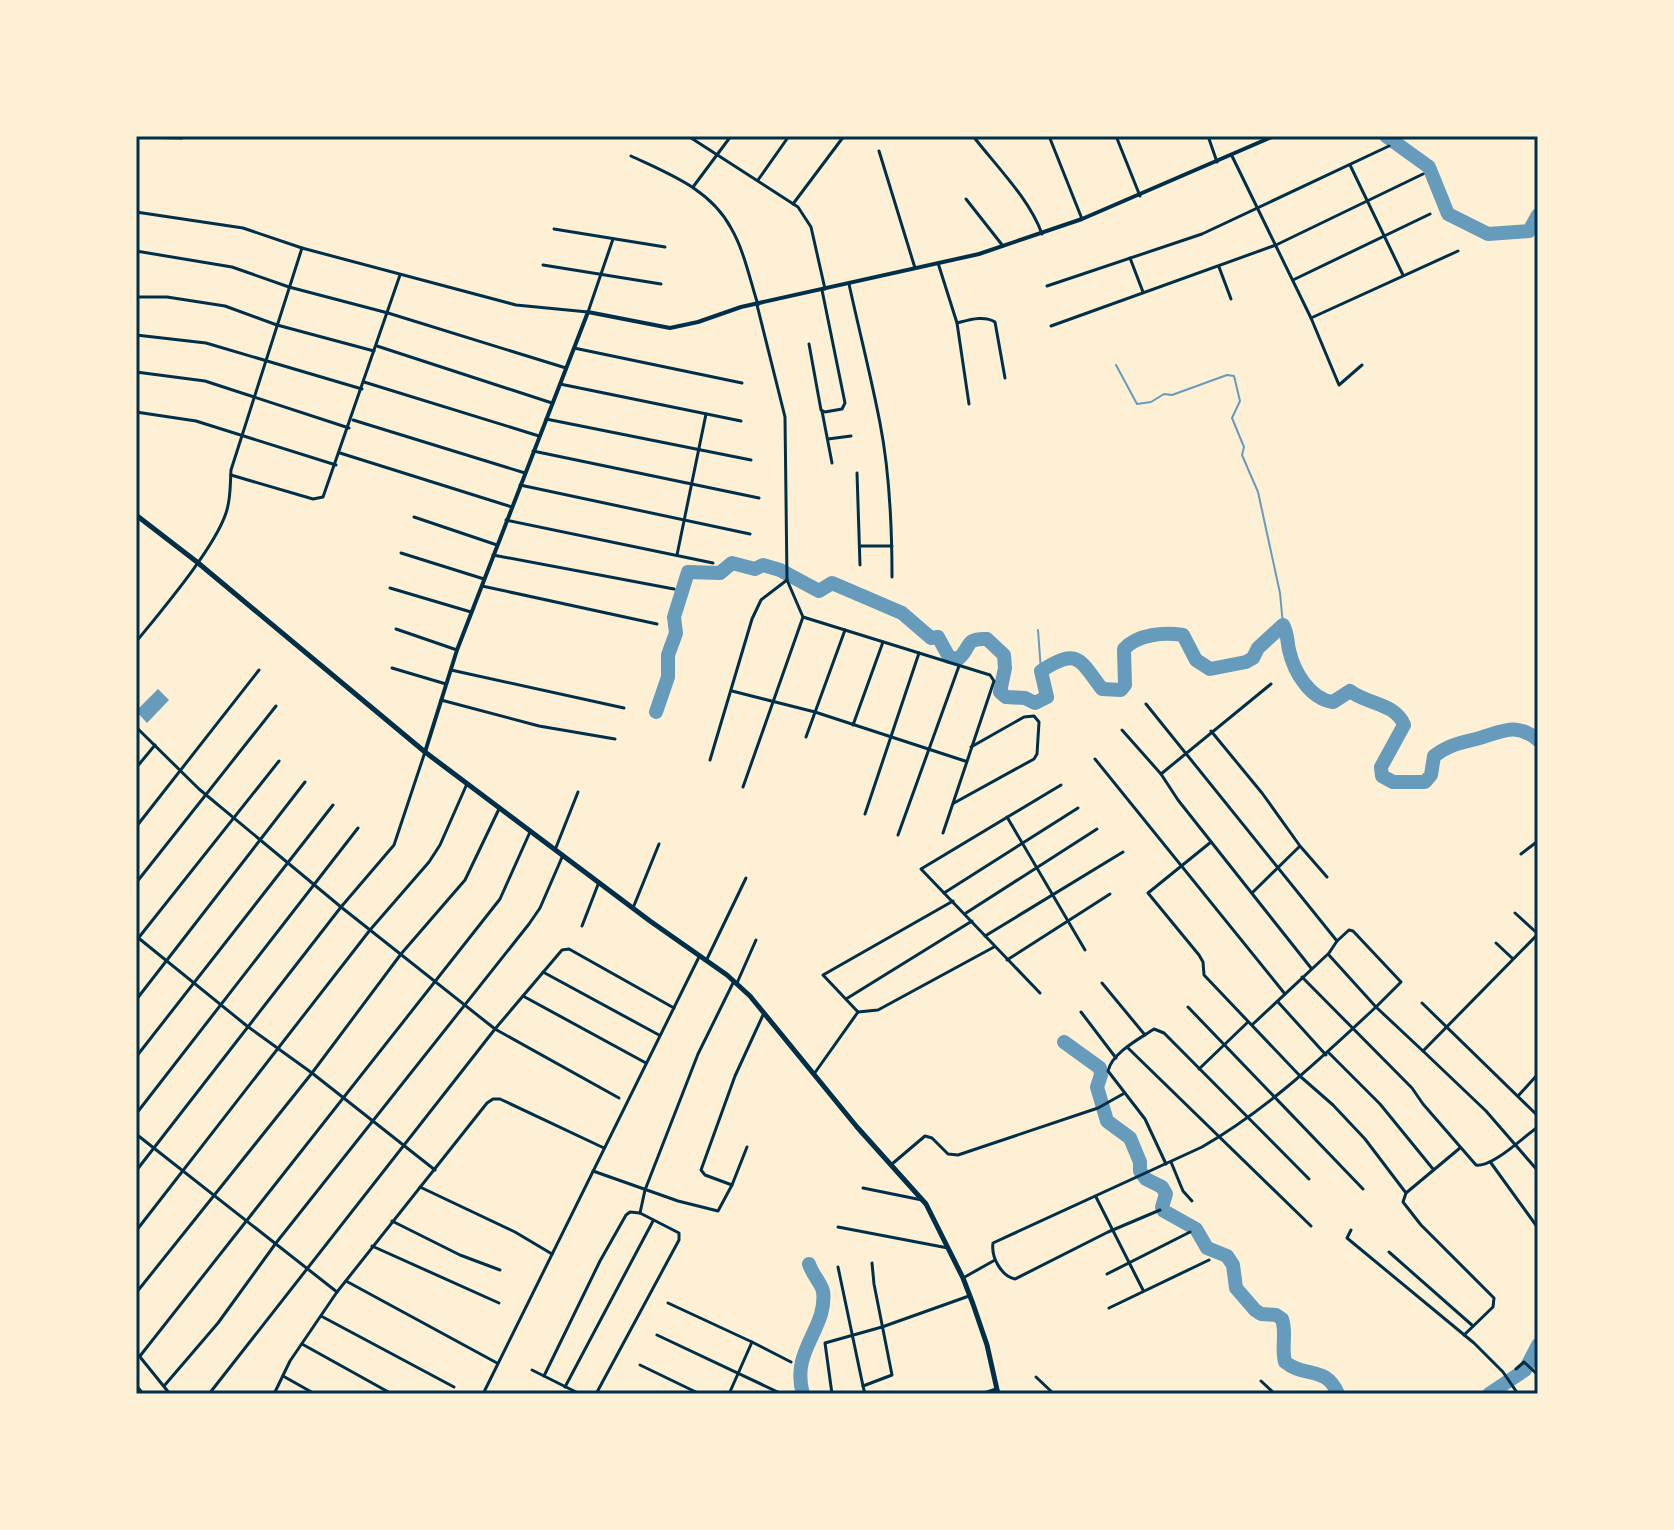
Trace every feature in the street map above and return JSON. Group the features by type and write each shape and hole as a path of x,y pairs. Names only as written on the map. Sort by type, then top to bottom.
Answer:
{"main road":[{"path":"136,515 425,752 736,982 923,1200 963,1278 987,1345 998,1392"}],"street":[{"path":"688,136 793,204 811,227 845,403 842,409 822,411"},
{"path":"693,187 731,136"},
{"path":"758,180 789,136"},
{"path":"793,204 844,136"},
{"path":"973,136 1038,222 1042,234"},
{"path":"1049,136 1082,219"},
{"path":"1116,136 1140,196"},
{"path":"1208,136 1217,162"},
{"path":"136,212 243,228 302,248 516,305 588,312 670,328 938,263 1042,234 1140,196 1274,136"},
{"path":"136,137 182,138"},
{"path":"1047,286 1202,234 1389,146"},
{"path":"879,151 915,268"},
{"path":"631,156 693,187 713,203 731,228 758,305 785,417 787,579 803,617 743,787"},
{"path":"1232,156 1311,318 1339,385 1362,365"},
{"path":"1350,165 1403,275"},
{"path":"1051,326 1276,245 1423,174"},
{"path":"966,199 1003,246"},
{"path":"1293,280 1430,214"},
{"path":"554,229 665,247"},
{"path":"136,1171 341,907 394,845 457,650 588,312 613,239"},
{"path":"136,642 197,562 225,517 231,475 302,248"},
{"path":"136,251 232,267 289,287 388,313 566,368"},
{"path":"1311,318 1458,251"},
{"path":"1130,258 1144,293"},
{"path":"938,263 957,323 969,404"},
{"path":"543,265 661,284"},
{"path":"1219,267 1231,299"},
{"path":"231,475 316,500 325,494 400,275"},
{"path":"849,284 880,424 890,496 892,577"},
{"path":"136,297 167,297 225,306 277,325 374,351"},
{"path":"957,323 976,319 992,319 995,322 1005,378"},
{"path":"136,335 206,343 362,389"},
{"path":"809,344 832,463"},
{"path":"376,346 552,403"},
{"path":"574,348 742,383"},
{"path":"136,372 205,381 349,428"},
{"path":"364,382 539,436"},
{"path":"560,384 741,421"},
{"path":"136,412 196,421 336,465"},
{"path":"677,556 706,414"},
{"path":"352,419 525,473"},
{"path":"546,419 751,460"},
{"path":"828,439 851,436"},
{"path":"533,451 759,498"},
{"path":"340,453 512,507"},
{"path":"857,473 860,565"},
{"path":"520,485 750,534"},
{"path":"414,517 497,545"},
{"path":"506,520 713,563"},
{"path":"860,546 892,546"},
{"path":"401,553 484,579"},
{"path":"493,555 674,589"},
{"path":"710,760 752,619 761,600 787,579"},
{"path":"482,586 657,624"},
{"path":"390,588 471,612"},
{"path":"803,617 990,675 994,681 943,833"},
{"path":"396,629 457,650"},
{"path":"806,737 845,630"},
{"path":"853,726 883,642"},
{"path":"865,814 919,653"},
{"path":"898,835 959,666"},
{"path":"392,668 446,684"},
{"path":"136,827 259,670"},
{"path":"451,670 624,708"},
{"path":"1161,774 1271,684"},
{"path":"732,691 815,712 967,761"},
{"path":"441,700 539,726 615,739"},
{"path":"1146,704 1337,941"},
{"path":"136,883 276,706"},
{"path":"952,805 1034,759 1039,722 1034,716 1024,717 971,747"},
{"path":"136,727 206,795 495,1029 619,1098"},
{"path":"1122,730 1161,774 1312,969"},
{"path":"1211,731 1327,877"},
{"path":"136,768 155,745"},
{"path":"1095,759 1285,994"},
{"path":"279,761 137,938 435,1170"},
{"path":"136,1000 305,782"},
{"path":"136,1231 370,930 429,862 440,845 467,784"},
{"path":"1040,993 921,869 1061,785"},
{"path":"555,850 578,792"},
{"path":"136,1057 333,805"},
{"path":"944,893 1078,808"},
{"path":"136,1293 312,1073 401,954 465,880 499,809"},
{"path":"1007,817 1085,950"},
{"path":"136,1114 358,828"},
{"path":"966,913 1097,829"},
{"path":"170,1394 138,1354 500,899 530,832"},
{"path":"1521,854 1538,841"},
{"path":"1211,842 1148,893 1199,955 1204,975 1365,1139 1406,1193"},
{"path":"633,908 659,844"},
{"path":"1253,892 1300,846"},
{"path":"985,936 1123,852"},
{"path":"164,1386 218,1323 276,1243 540,908 563,855"},
{"path":"706,961 746,878"},
{"path":"582,926 599,882"},
{"path":"1007,960 1110,894"},
{"path":"858,1012 823,975 953,901"},
{"path":"1423,1051 1538,934 1515,913"},
{"path":"846,999 972,921"},
{"path":"1160,1210 1015,1279 1008,1277 992,1251 993,1243 1220,1137 1301,1077 1401,982 1349,930 1328,954 1253,1024"},
{"path":"640,1213 645,1190 698,1054 756,940"},
{"path":"1496,943 1512,958"},
{"path":"814,1075 858,1012 878,1010 994,946"},
{"path":"209,1394 495,1029 562,950 569,949 674,1008"},
{"path":"1328,954 1376,1007 1515,1142 1538,1171"},
{"path":"483,1394 699,957"},
{"path":"543,972 660,1036"},
{"path":"1302,977 1412,1088 1476,1165 1481,1167 1491,1163 1538,1127"},
{"path":"1102,983 1145,1035"},
{"path":"523,996 646,1064"},
{"path":"1277,1001 1380,1104 1433,1169"},
{"path":"1422,1003 1538,1116"},
{"path":"1188,1007 1363,1189"},
{"path":"1081,1012 1116,1058"},
{"path":"732,1185 705,1175 701,1170 735,1076 764,1013"},
{"path":"1199,1069 1248,1022"},
{"path":"1166,1164 1145,1119 1108,1071 1116,1058 1154,1029 1164,1033 1309,1179"},
{"path":"1128,1048 1311,1226"},
{"path":"1518,1096 1538,1074"},
{"path":"892,1164 925,1136 932,1138 948,1154 958,1155 1098,1108 1124,1094"},
{"path":"274,1394 302,1344 337,1292 487,1103 500,1099 604,1148"},
{"path":"136,1134 337,1292"},
{"path":"593,1171 716,1212 732,1185 747,1147"},
{"path":"1460,1148 1406,1193 1403,1202 1405,1208 1494,1298 1493,1307 1464,1335"},
{"path":"1171,1162 1183,1191 1192,1201"},
{"path":"1491,1163 1538,1228"},
{"path":"420,1187 515,1232 553,1255"},
{"path":"863,1188 923,1200"},
{"path":"1096,1196 1143,1290"},
{"path":"544,1376 626,1215 630,1212 640,1213 679,1233 679,1240 596,1394"},
{"path":"392,1221 460,1255 500,1270"},
{"path":"565,1387 653,1221"},
{"path":"838,1227 948,1248"},
{"path":"1351,1230 1347,1238 1464,1335 1504,1374 1517,1393"},
{"path":"1107,1274 1190,1232"},
{"path":"372,1246 499,1303"},
{"path":"1389,1252 1473,1326"},
{"path":"963,1278 995,1260"},
{"path":"1109,1308 1209,1260"},
{"path":"863,1386 892,1376 872,1263"},
{"path":"838,1267 865,1394"},
{"path":"346,1281 498,1363"},
{"path":"832,1394 825,1343 882,1327 969,1296"},
{"path":"668,1303 791,1362"},
{"path":"321,1316 454,1387"},
{"path":"657,1335 782,1394"},
{"path":"729,1394 752,1342"},
{"path":"302,1344 392,1394"},
{"path":"1516,1369 1524,1362 1537,1374"},
{"path":"640,1365 700,1394"},
{"path":"532,1370 580,1394"},
{"path":"283,1376 315,1394"},
{"path":"1036,1377 1054,1394"},
{"path":"1261,1381 1272,1393"},
{"path":"136,1385 143,1394"},
{"path":"981,1394 998,1392"}],"water":[{"path":"158,689 169,700 147,723 136,711"}],"waterway":[{"path":"1386,136 1429,167 1448,214 1488,234 1529,231 1538,215"},
{"path":"1116,365 1137,404 1227,375 1234,376 1240,401 1232,418 1244,447 1242,455 1258,492 1280,593 1283,625"},
{"path":"656,712 668,677 668,655 676,633 674,617 688,572 720,573 732,563 755,569 763,565 780,570 819,591 832,583 902,613 931,638 938,637 949,657 958,659 971,642 987,639 1004,655 1000,692 1006,697 1025,698 1035,703 1047,697 1041,671 1063,659 1077,660 1102,689 1121,690 1125,685 1124,649 1136,640 1160,634 1183,635 1196,660 1210,669 1253,658 1258,648 1283,625 1295,667 1304,683 1317,696 1333,702 1350,691 1388,708 1400,718 1404,725 1381,767 1382,776 1393,782 1425,782 1431,775 1434,756 1459,743 1515,729 1538,740"},
{"path":"1038,630 1041,671"},
{"path":"1064,1042 1100,1068 1097,1087 1107,1121 1130,1138 1140,1162 1140,1171 1146,1179 1162,1187 1166,1194 1162,1207 1164,1211 1196,1229 1207,1248 1227,1256 1233,1265 1236,1288 1255,1310 1282,1319 1285,1362 1300,1370 1321,1375 1338,1394"},
{"path":"803,1394 801,1365 823,1305 822,1288 809,1264"},
{"path":"1489,1394 1525,1370 1538,1345"}]}
